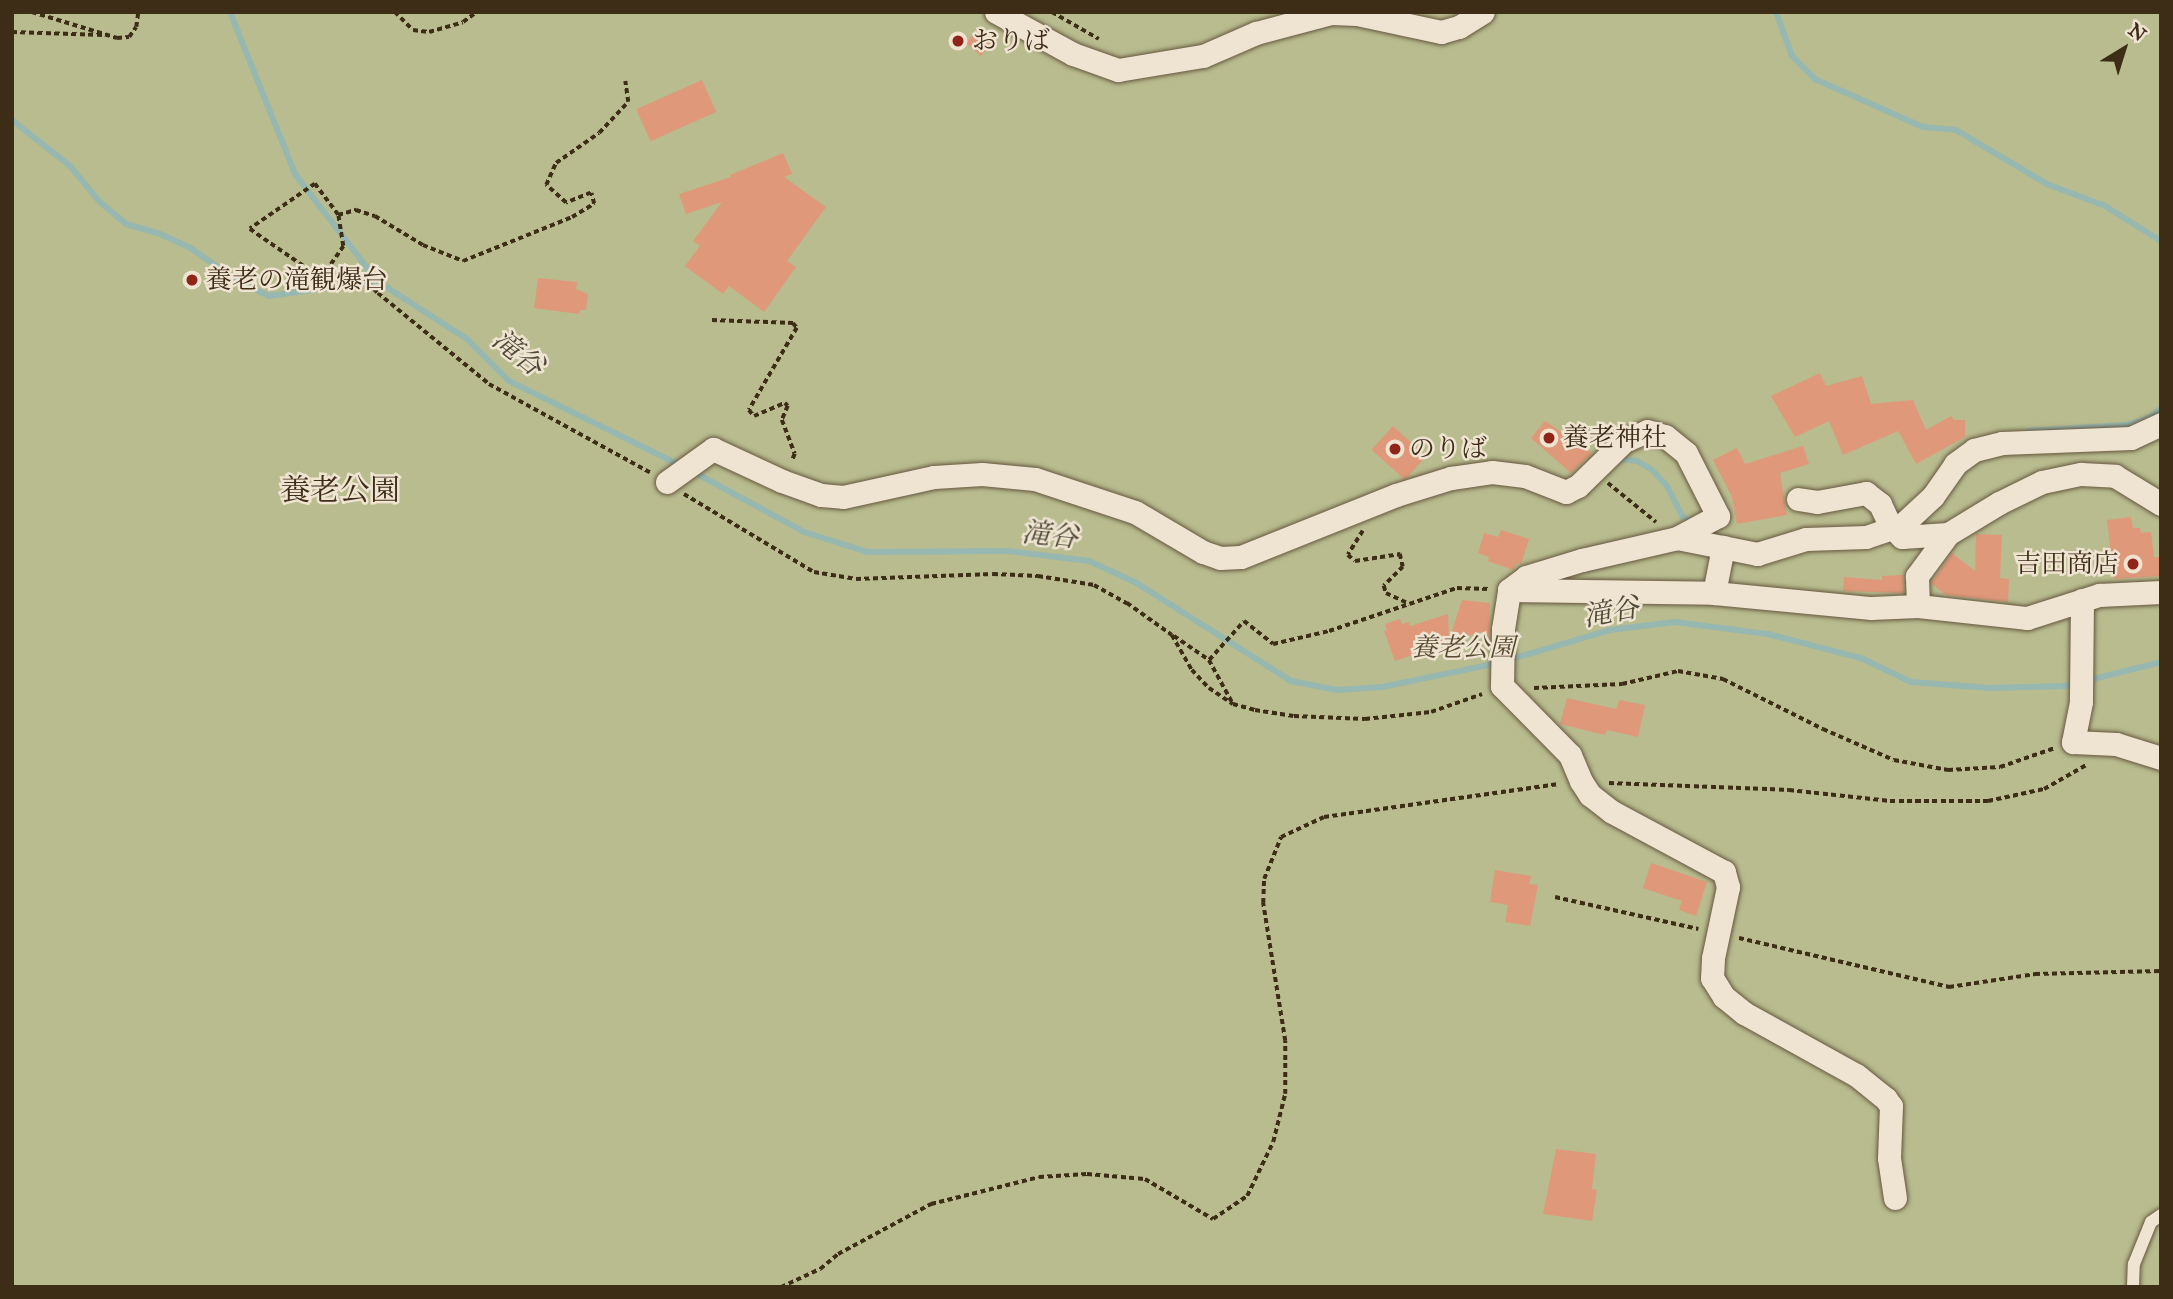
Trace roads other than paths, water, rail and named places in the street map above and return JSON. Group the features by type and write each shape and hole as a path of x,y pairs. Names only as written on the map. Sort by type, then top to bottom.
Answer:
{"street":[{"path":"996,12 1073,54 1118,70 1203,56 1256,33 1331,13 1357,14 1441,32 1459,27 1483,12"},
{"path":"1676,538 1757,554 1806,540 1866,537 1903,524 1933,496 1955,464 1974,450 2002,443 2131,438 2161,424"},
{"path":"667,482 713,449 782,481 821,495 843,497 934,477 982,474 1035,480 1135,512 1203,552 1220,558 1241,557 1396,495 1451,478 1503,473 1525,476 1566,492 1578,486 1624,441 1647,431 1665,436 1686,453 1717,516 1676,538 1548,570 1526,577 1509,590 1503,629 1502,686 1570,755 1585,790 1612,812 1724,872 1728,887 1712,978 1724,997 1767,1029 1856,1075 1886,1099 1891,1106 1889,1158 1895,1198"},
{"path":"1918,606 1917,576 1948,534 1999,503 2042,482 2081,474 2115,476 2161,504"},
{"path":"1798,499 1817,502 1866,493 1880,504 1922,570"},
{"path":"1893,526 1948,534"},
{"path":"1714,593 1723,547"},
{"path":"1509,590 1714,593 1871,608 1918,606 2028,618 2099,595 2161,593"},
{"path":"2082,600 2081,702 2073,742 2116,744 2161,758"}],"lane":[{"path":"2133,1287 2134,1264 2151,1222 2161,1215"}],"waterway":[{"path":"230,12 295,174 377,281"},
{"path":"1776,12 1792,56 1815,79 1923,127 1956,130 2047,184 2105,206 2161,241"},
{"name":"滝谷","path":"12,120 71,167 100,202 126,224 158,233 192,249 239,282 269,296 377,281 467,339 509,381 680,465"},
{"path":"2030,431 2127,425 2147,419 2161,409"},
{"path":"1619,459 1637,461 1651,469 1667,486 1683,517 1691,524"},
{"name":"滝谷","path":"690,470 804,532 868,552 1008,551 1089,561 1135,582 1291,681 1337,690 1382,687 1498,663"},
{"name":"滝谷","path":"1508,660 1610,630 1675,622 1768,634 1861,658 1911,682 1990,688 2065,686 2161,662"}],"place":[{"name":"おりば","path":"958,41"},
{"name":"養老の滝観爆台","path":"192,280"},
{"name":"養老神社","path":"1549,438"},
{"name":"のりば","path":"1395,449"},
{"name":"吉田商店","path":"2133,564"}],"district":[{"name":"養老公園","path":"340,490"}]}
